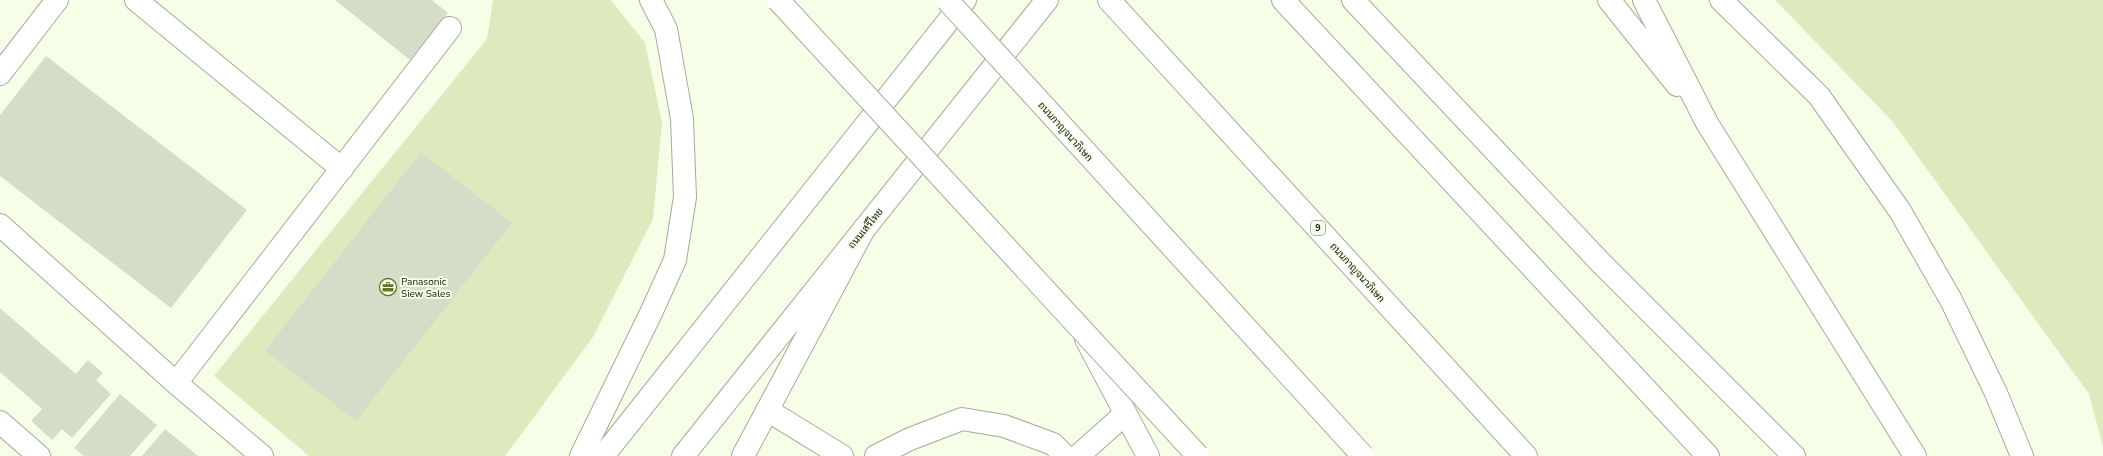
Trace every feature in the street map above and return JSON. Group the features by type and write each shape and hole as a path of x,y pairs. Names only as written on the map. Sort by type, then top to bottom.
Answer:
{"main road":[{"path":"0,74 57,0"},
{"path":"136,0 342,169"},
{"path":"581,456 651,313 675,260 685,197 681,111 666,29 651,0"},
{"path":"778,0 1198,456"},
{"name":"ถนนกาญจนาภิเษก","path":"947,0 1363,456"},
{"path":"603,456 965,0"},
{"name":"ถนนเสรีไทย","path":"683,456 1047,0"},
{"name":"ถนนกาญจนาภิเษก","path":"1110,0 1526,456"},
{"path":"1283,0 1708,456"},
{"path":"1353,0 1600,262 1794,456"},
{"path":"1609,0 1707,123"},
{"path":"1644,0 1707,123 1915,456"},
{"path":"1721,0 1819,96 1900,211 1951,300 1996,393 2022,456"},
{"path":"176,383 450,28"},
{"path":"0,225 176,383 262,456"},
{"path":"743,456 864,229"},
{"path":"1079,326 1148,456"},
{"path":"767,410 842,456"},
{"path":"1078,456 1125,414"},
{"path":"876,456 910,439 962,419 1004,426 1053,444 1065,456"},
{"path":"0,422 38,456"}],"green space":[{"path":"493,0 611,0 645,43 662,122 653,219 593,337 505,456 309,456 214,376 487,39"},
{"path":"1775,0 2103,0 2103,447 2089,394 1893,122"}],"building":[{"path":"335,0 432,0 448,13 410,60"},
{"path":"46,56 247,210 171,308 0,176 0,115"},
{"name":"Panasonic Siew Sales","path":"421,152 512,223 356,421 265,351"},
{"path":"0,308 76,374 88,360 103,373 96,380 111,394 72,438 62,429 52,440 31,421 42,409 0,372"},
{"path":"120,394 157,425 130,456 84,456 74,448"},
{"path":"165,429 198,456 142,456"}],"place":[{"name":"Panasonic Siew Sales","path":"388,287"}]}
